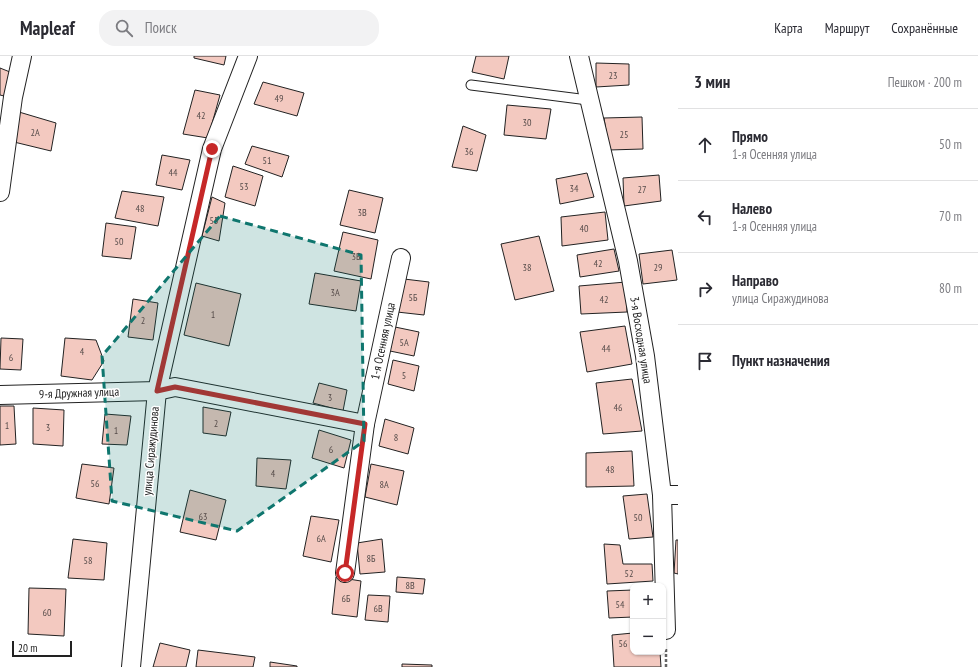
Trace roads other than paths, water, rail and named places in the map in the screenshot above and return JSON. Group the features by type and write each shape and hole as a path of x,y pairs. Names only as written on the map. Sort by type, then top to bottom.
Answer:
{"street":[{"path":"0,192 13,97 22,56"},
{"name":"улица Сиражудинова","path":"131,667 157,391 212,149 248,56"},
{"name":"3-я Восходная улица","path":"579,56 588,100 628,261 670,495 666,630"},
{"name":"1-я Осенняя улица","path":"345,573 365,424 401,258"},
{"path":"157,391 175,387 365,424"},
{"name":"9-я Дружная улица","path":"0,395 157,391"}],"lane":[{"path":"472,85 588,100"}]}
